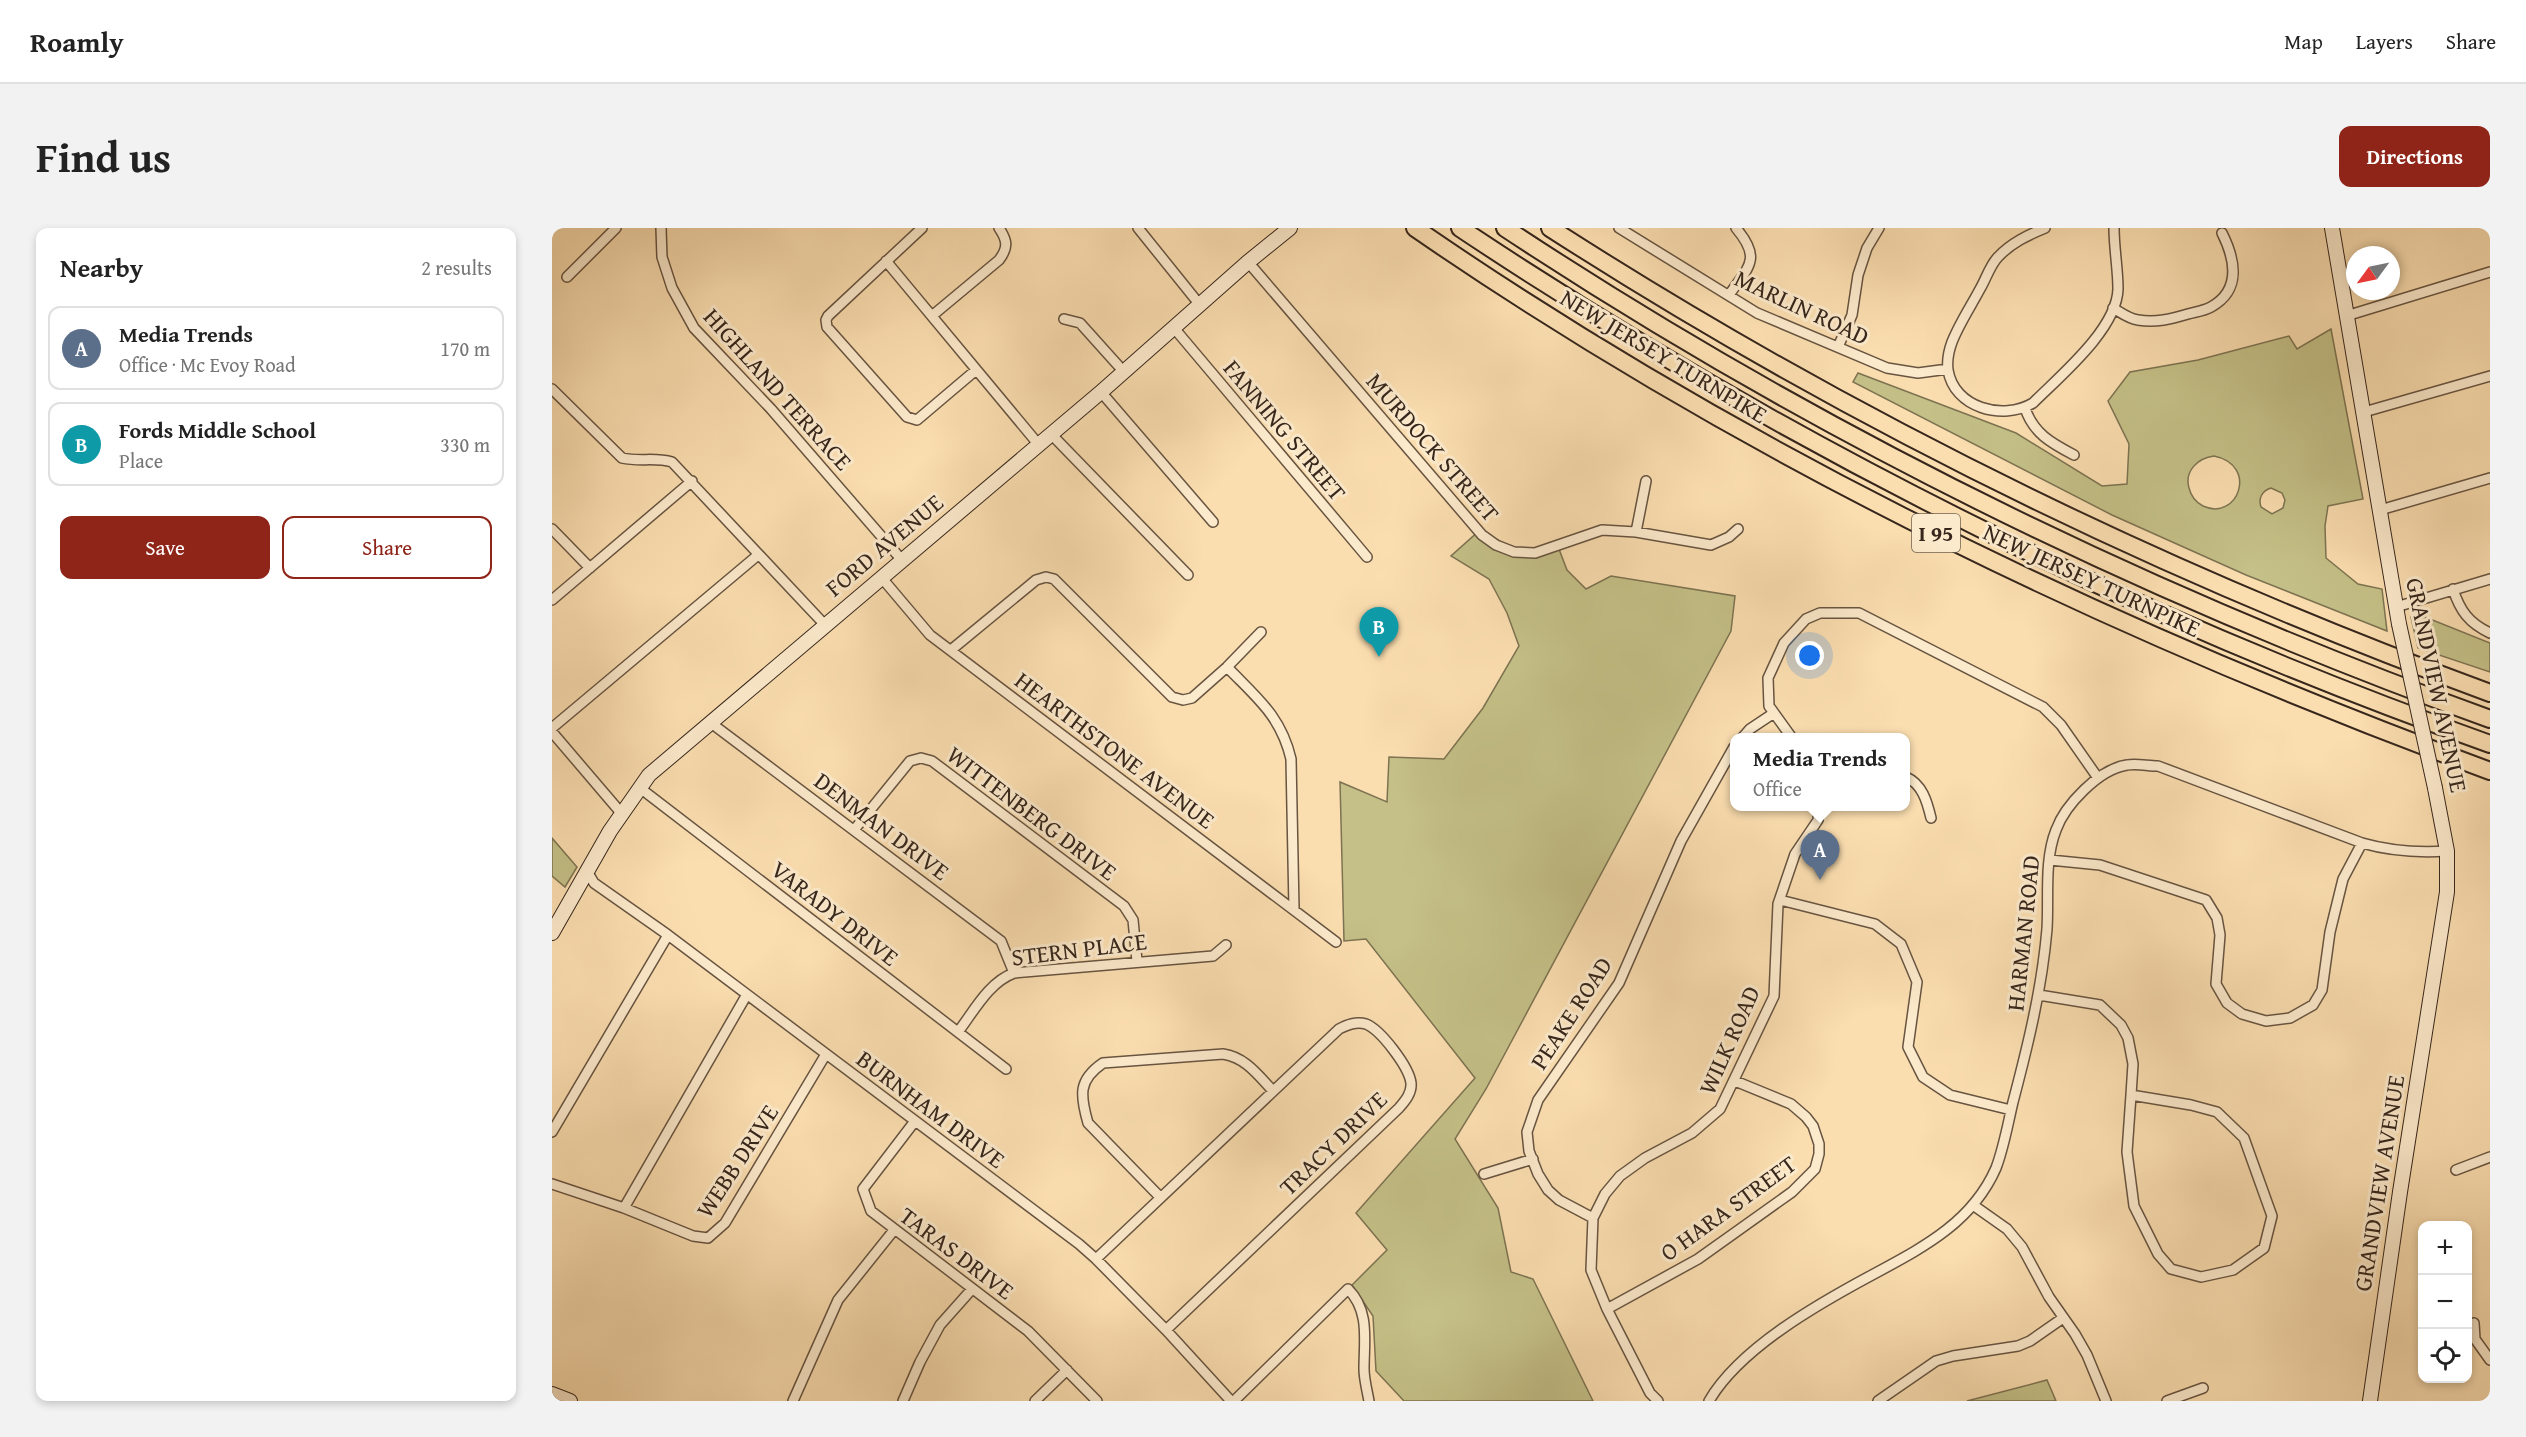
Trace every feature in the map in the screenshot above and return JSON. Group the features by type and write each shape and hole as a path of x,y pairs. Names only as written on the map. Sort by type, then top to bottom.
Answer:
{"highway":[{"name":"NEW JERSEY TURNPIKE","path":"1415,228 1549,315 1681,396 1882,507 2145,633 2321,707 2490,771"},
{"name":"NEW JERSEY TURNPIKE","path":"1461,228 1559,293 1689,372 1831,451 1983,530 2074,574 2243,648 2417,718 2490,744"},
{"name":"NEW JERSEY TURNPIKE","path":"1505,228 1702,352 1843,430 1994,509 2254,627 2490,719"},
{"name":"NEW JERSEY TURNPIKE","path":"1550,228 1642,287 1781,369 2005,487 2176,567 2264,605 2490,693"}],"street":[{"path":"567,277 616,228"},
{"name":"HIGHLAND TERRACE","path":"660,228 662,257 672,288 694,328 771,409 901,559"},
{"path":"922,228 828,316 826,320 831,335 912,420 917,420 976,370"},
{"path":"933,315 999,260 1007,245 999,228"},
{"path":"1138,228 1200,305"},
{"name":"FORD AVENUE","path":"552,933 622,814 649,775 901,559 1039,445 1290,228"},
{"name":"MARLIN ROAD","path":"1619,228 1757,313 1903,373 1918,374 1948,369"},
{"path":"1729,296 1748,267 1752,253 1750,244 1736,228"},
{"path":"1839,347 1852,315 1858,275 1867,248 1879,228"},
{"path":"2045,228 2018,240 1997,258 1951,343 1948,369 1957,389 1973,405 2004,412 2025,408 2033,403 2093,342 2108,322 2118,291 2114,228"},
{"name":"GRANDVIEW AVENUE","path":"2332,228 2399,624 2447,851 2446,904 2400,1192 2370,1401"},
{"path":"2113,308 2135,320 2156,322 2211,307 2224,294 2232,281 2234,268 2230,250 2222,233"},
{"path":"886,261 1039,445"},
{"name":"MURDOCK STREET","path":"1248,262 1482,535 1496,545 1514,552 1535,553 1602,530 1636,532 1711,545 1729,537 1738,528"},
{"path":"2346,316 2490,272"},
{"path":"1064,320 1080,323 1124,372"},
{"name":"FANNING STREET","path":"1174,328 1367,557"},
{"path":"2364,412 2490,376"},
{"path":"552,389 622,458 636,461 661,458 672,462 825,625"},
{"path":"1101,392 1213,522"},
{"path":"2025,408 2036,430 2050,443 2074,455"},
{"path":"1051,434 1188,575"},
{"path":"2380,510 2490,478"},
{"path":"552,600 692,481"},
{"path":"1636,532 1646,481"},
{"path":"552,529 590,568"},
{"path":"622,814 552,730 758,555"},
{"name":"HEARTHSTONE AVENUE","path":"881,577 930,635 1336,942"},
{"path":"951,650 1036,580 1046,577 1054,579 1172,697 1183,700 1192,698 1261,632"},
{"path":"2396,607 2490,579"},
{"path":"2453,589 2463,614 2490,633"},
{"path":"1788,733 1768,700 1767,683 1784,643 1806,619 1821,614 1859,613 2043,707 2061,725 2098,778"},
{"path":"1227,667 1274,716 1287,740 1291,759 1294,909"},
{"path":"1746,733 1774,713"},
{"name":"DENMAN DRIVE","path":"711,723 1001,941 1014,973"},
{"name":"PEAKE ROAD","path":"1593,1218 1558,1200 1548,1190 1538,1174 1529,1151 1527,1132 1538,1100 1619,983 1681,840 1730,754"},
{"name":"WITTENBERG DRIVE","path":"854,830 910,761 921,758 932,761 1124,906 1133,920 1137,961"},
{"name":"HARMAN ROAD","path":"1709,1401 1731,1372 1761,1344 1844,1290 1927,1245 1958,1222 1973,1205 1996,1167 2040,994 2047,929 2050,860 2055,831 2069,804 2098,778 2126,765 2158,766 2362,843 2383,849 2410,852 2447,851"},
{"path":"1910,779 1926,797 1931,818"},
{"name":"VARADY DRIVE","path":"640,788 1006,1069"},
{"name":"WILK ROAD","path":"1658,1401 1650,1393 1607,1309 1591,1270 1593,1218 1605,1194 1620,1176 1644,1158 1692,1133 1720,1109 1774,996 1780,900 1795,854 1818,820 1819,811"},
{"path":"2050,860 2100,865 2206,900 2217,918 2220,935 2216,984 2227,1003 2242,1014 2266,1022 2290,1018 2313,1005 2322,990 2330,932 2343,879 2362,843"},
{"name":"BURNHAM DRIVE","path":"587,872 594,884 668,935 1096,1259 1232,1401"},
{"path":"1780,900 1875,924 1901,944 1917,982 1909,1024 1908,1047 1923,1077 1950,1095 2012,1110"},
{"path":"552,1132 668,935"},
{"name":"STERN PLACE","path":"958,1032 988,992 1003,977 1014,973 1213,956 1226,945"},
{"path":"2040,994 2100,1005 2121,1025 2128,1038 2133,1064 2127,1152 2134,1206 2158,1254 2171,1269 2201,1277 2233,1270 2264,1248 2272,1216 2244,1138 2217,1112 2191,1105 2131,1095"},
{"path":"624,1208 746,996"},
{"name":"TRACY DRIVE","path":"1096,1259 1339,1029 1350,1024 1364,1024 1375,1029 1398,1057 1411,1085 1408,1097 1166,1330"},
{"name":"WEBB DRIVE","path":"552,1184 624,1208 693,1236 708,1238 725,1223 826,1054"},
{"path":"1160,1197 1088,1123 1082,1086 1090,1072 1104,1063 1234,1055 1245,1062 1273,1091"},
{"name":"O HARA STREET","path":"1607,1309 1698,1259 1792,1192 1815,1169 1819,1144 1813,1126 1806,1117 1791,1104 1735,1081"},
{"name":"TARAS DRIVE","path":"915,1122 863,1189 871,1211 1028,1331 1097,1401"},
{"path":"2456,1170 2490,1157"},
{"path":"1485,1174 1533,1159"},
{"path":"1973,1205 2007,1229 2027,1255 2049,1297 2087,1355 2106,1401"},
{"path":"793,1401 838,1300 894,1230"},
{"path":"903,1401 940,1325 972,1289"},
{"path":"1232,1401 1348,1289 1354,1295 1364,1317 1364,1372 1369,1401"},
{"path":"1878,1401 1936,1361 1953,1356 2018,1346 2030,1341 2063,1318"},
{"path":"2474,1323 2475,1339 2490,1360"},
{"path":"1035,1401 1067,1370"},
{"path":"2167,1401 2203,1388"},
{"path":"552,1394 570,1401"}],"shaded area":[{"path":"2331,329 2363,499 2328,506 2325,526 2326,558 2358,584 2382,589 2387,631 2246,575 2112,515 1853,382 1858,373 2016,433 2102,486 2127,484 2129,444 2108,401 2130,372 2198,360 2289,336 2297,349","holes":["2214,456 2228,461 2236,470 2240,480 2234,500 2226,506 2215,509 2203,506 2196,501 2191,494 2188,482 2190,471 2194,466 2203,459","2271,488 2282,493 2285,500 2283,508 2272,514 2261,507 2260,501 2263,493"]},
{"path":"1479,531 1522,552 1557,544 1567,570 1586,589 1611,576 1735,596 1731,631 1486,1089 1455,1139 1498,1208 1511,1272 1533,1279 1593,1401 1404,1401 1376,1371 1373,1316 1352,1285 1387,1250 1356,1213 1475,1078 1366,939 1344,941 1340,782 1387,802 1389,757 1444,759 1483,708 1519,646 1507,613 1489,579 1451,556"},
{"path":"2420,615 2490,643 2490,672 2418,648 2411,617"},
{"path":"552,838 577,867 565,887 552,876"},
{"path":"2047,1380 2056,1401 1967,1401"}],"place":[{"name":"Fords Middle School","path":"1379,657"},
{"name":"Media Trends","path":"1820,880"}]}
